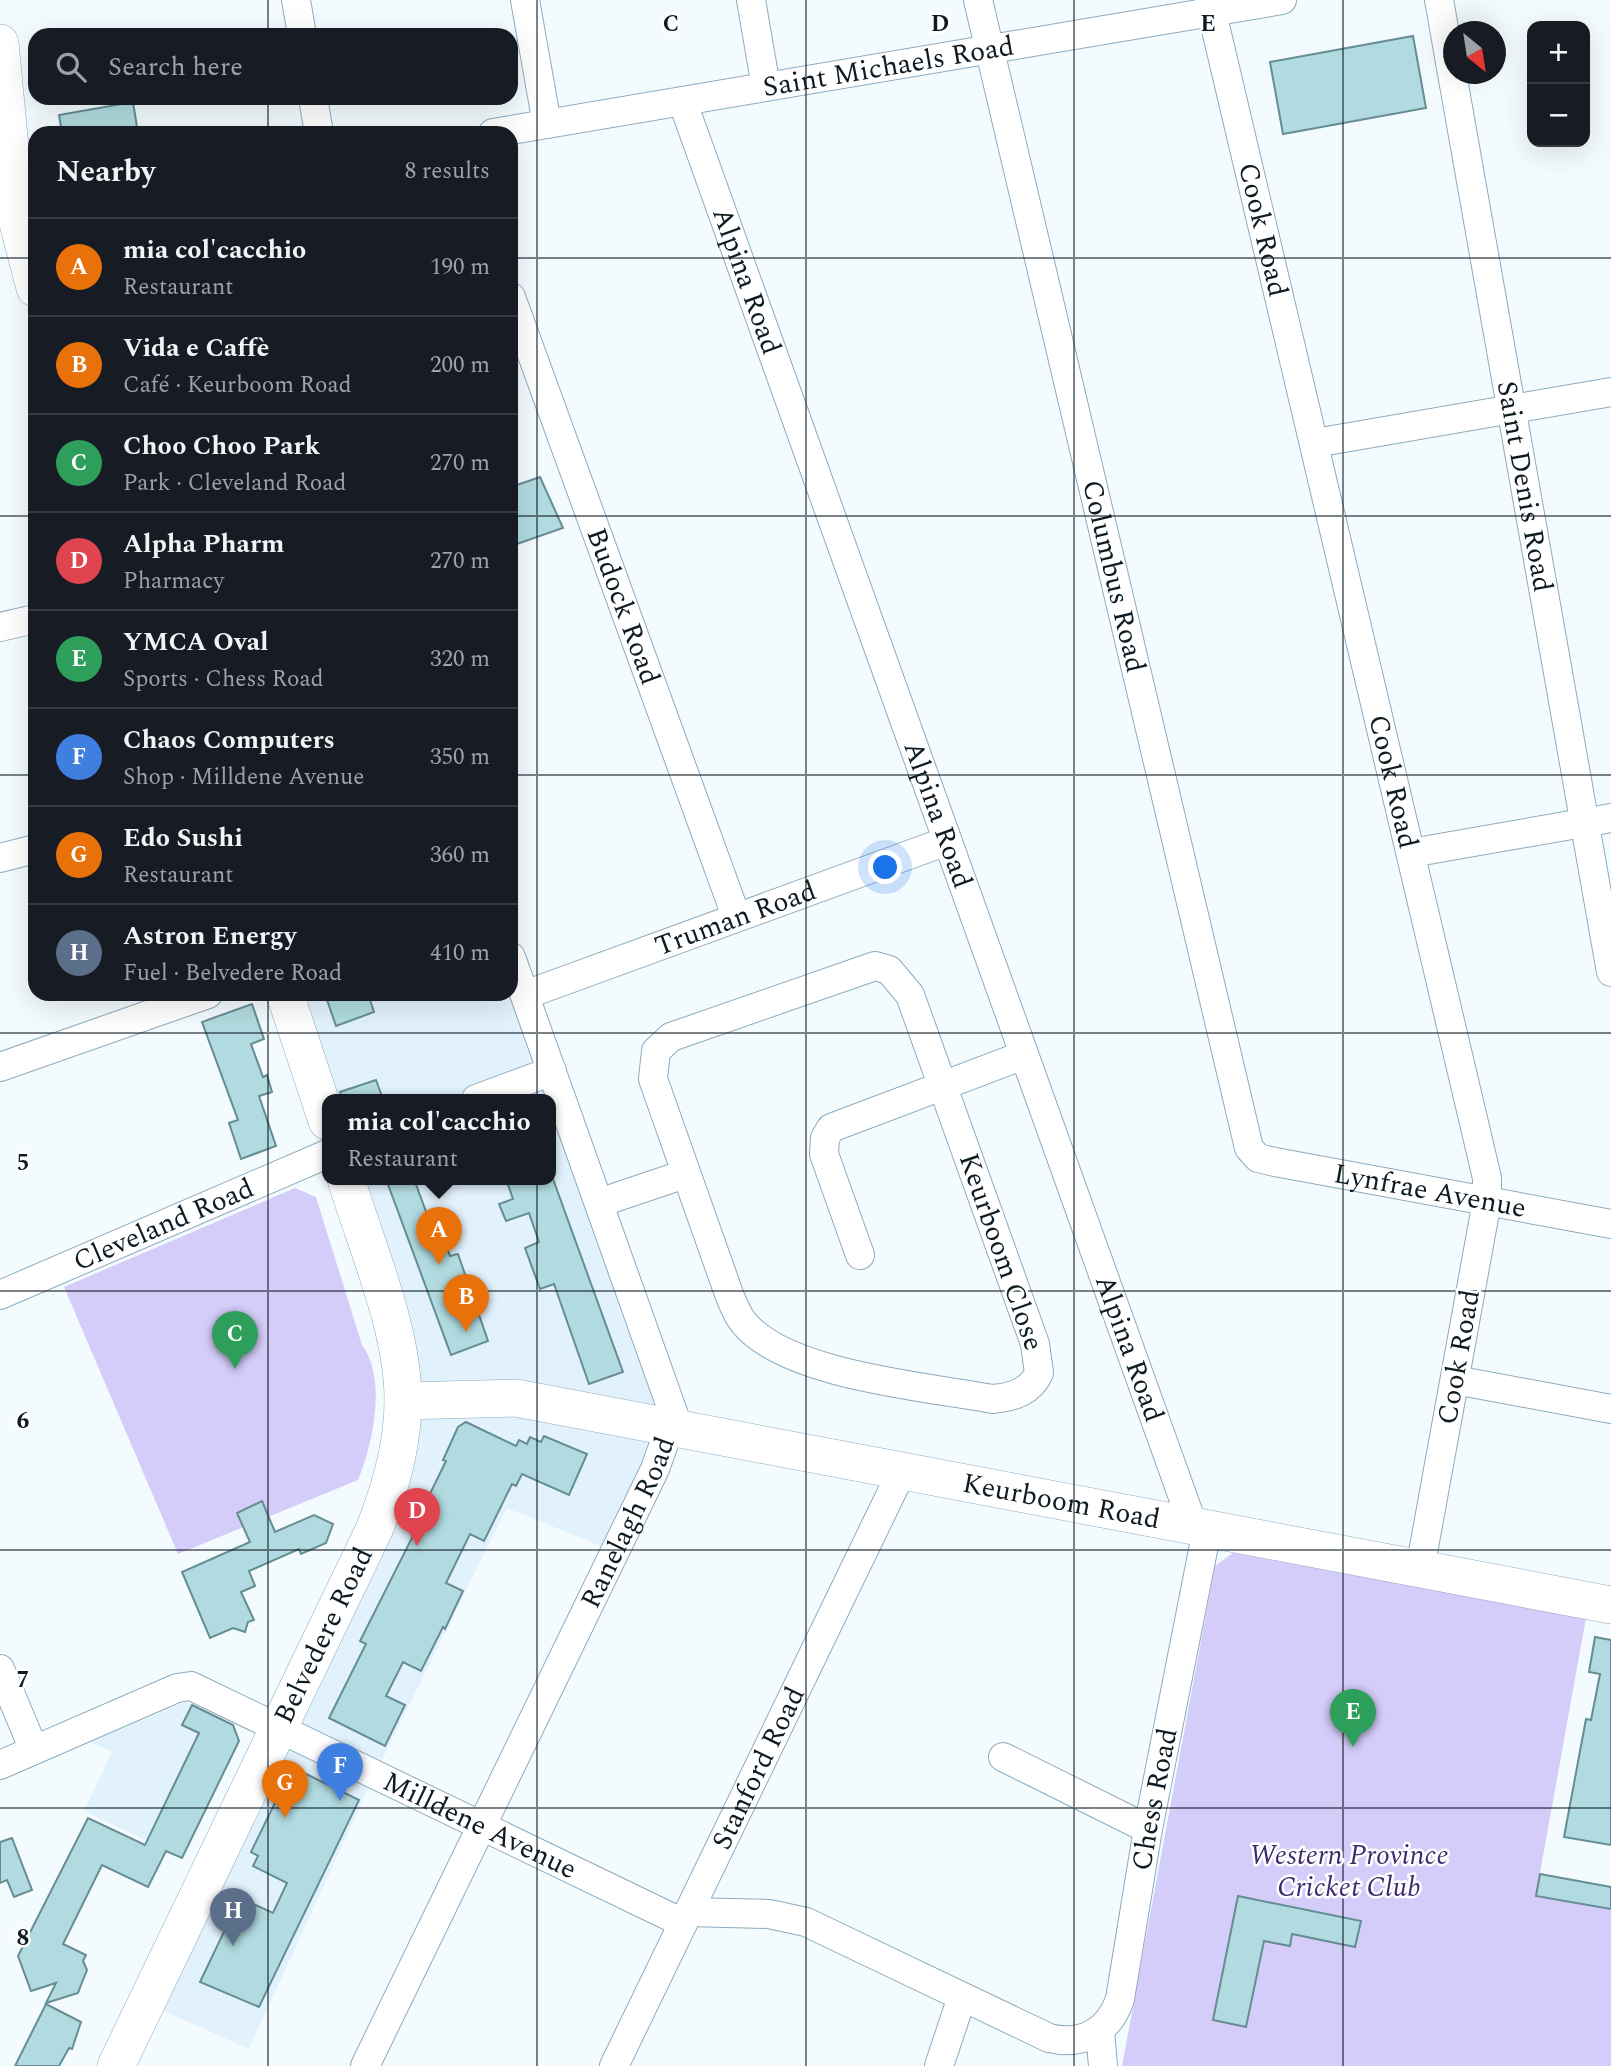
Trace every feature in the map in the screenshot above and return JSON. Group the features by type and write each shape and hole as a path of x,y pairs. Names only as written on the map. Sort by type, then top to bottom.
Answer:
{"main road":[{"path":"0,43 2,80 26,217"},
{"path":"287,1001 322,1106"},
{"name":"Belvedere Road","path":"116,2066 381,1512 395,1462 402,1389 388,1315 348,1185"},
{"name":"Keurboom Road","path":"402,1389 512,1398 1611,1605"}],"street":[{"path":"296,0 301,28"},
{"path":"525,0 547,124"},
{"path":"751,0 766,87"},
{"name":"Columbus Road","path":"978,0 1251,1152"},
{"name":"Saint Michaels Road","path":"518,129 990,49 1211,6 1282,0"},
{"name":"Saint Denis Road","path":"1439,0 1511,410 1598,821 1611,972"},
{"name":"Cook Road","path":"1211,6 1487,1178 1487,1201 1420,1569"},
{"name":"Alpina Road","path":"683,103 1024,1055 1200,1529"},
{"path":"314,105 318,126"},
{"name":"Budock Road","path":"518,316 736,916"},
{"path":"1315,443 1611,392"},
{"path":"0,627 28,621"},
{"path":"1411,853 1598,821"},
{"name":"Truman Road","path":"525,995 947,841"},
{"path":"0,858 28,851"},
{"name":"Keurboom Close","path":"875,966 889,970 905,987 942,1085 1039,1362 1034,1382 1013,1396 993,1399 847,1373 821,1366 772,1344 745,1325 738,1315 687,1179 653,1079 656,1051 682,1032 864,968 875,966"},
{"name":"Ranelagh Road","path":"365,2066 655,1469 674,1413 518,976"},
{"path":"0,1067 188,1001"},
{"path":"860,1255 824,1154 827,1132 837,1123 1024,1055"},
{"path":"490,1094 552,1071"},
{"name":"Lynfrae Avenue","path":"1251,1152 1258,1158 1275,1162 1611,1224"},
{"name":"Cleveland Road","path":"0,1296 322,1156"},
{"path":"601,1209 687,1179"},
{"path":"1455,1380 1611,1409"},
{"name":"Stanford Road","path":"614,2066 902,1471"},
{"name":"Chess Road","path":"1101,2030 1114,2014 1120,1999 1200,1529"},
{"path":"0,1669 34,1750"},
{"name":"Milldene Avenue","path":"0,1765 185,1686 200,1689 481,1827 685,1918 769,1914 806,1922 1057,2040 1079,2040 1101,2030"},
{"path":"1003,1757 1148,1829"},
{"path":"939,2066 962,1997"},
{"path":"1101,2030 1103,2066"}],"shaded area":[{"path":"288,1001 514,1001 550,1094 325,1094"},
{"path":"556,1110 674,1413 613,1551 507,1508 375,1774 249,2049 146,2003 374,1530 401,1420 347,1185 556,1185"},
{"path":"185,1702 233,1725 239,1741 182,1858 84,1811 112,1752 91,1742"}],"green space":[{"path":"295,1188 316,1197 362,1345 370,1359 374,1375 375,1412 364,1465 358,1480 178,1554 64,1287"},
{"name":"Western Province Cricket Club","path":"1233,1553 1586,1618 1536,1895 1611,1909 1611,2066 1122,2066 1215,1566"}],"building":[{"path":"1413,36 1426,108 1283,134 1270,62"},
{"path":"116,105 133,105 137,126 61,126 59,115"},
{"path":"540,477 563,528 518,544 518,485"},
{"path":"327,1001 370,1001 374,1012 336,1026"},
{"path":"252,1004 264,1039 251,1044 263,1077 267,1075 272,1092 259,1096 276,1146 241,1159 229,1123 238,1120 202,1022"},
{"path":"376,1080 381,1094 341,1094"},
{"path":"388,1185 416,1185 431,1225 438,1223 450,1256 458,1254 488,1341 451,1355"},
{"path":"508,1185 555,1185 623,1372 589,1384 554,1284 540,1289 525,1248 539,1242 529,1213 506,1221 499,1204 513,1199"},
{"path":"466,1422 516,1446 519,1440 527,1444 530,1437 541,1442 544,1436 587,1454 569,1495 522,1474 516,1486 512,1484 484,1541 470,1534 446,1583 463,1591 445,1629 443,1627 421,1671 403,1662 386,1696 405,1705 385,1746 329,1718 366,1644 360,1641 425,1512 422,1510 446,1461 443,1460 458,1427"},
{"path":"262,1501 275,1532 314,1515 333,1524 326,1543 301,1554 299,1549 249,1571 255,1586 241,1592 254,1620 248,1622 245,1632 233,1628 210,1638 182,1572 250,1542 237,1513"},
{"path":"1595,1637 1611,1640 1611,1845 1564,1837 1586,1719 1591,1720 1600,1674 1589,1672"},
{"path":"192,1705 233,1725 239,1741 182,1858 166,1851 148,1887 102,1865 63,1944 86,1955 83,1961 87,1970 78,1993 46,2003 56,1983 31,1991 18,1956 88,1818 145,1845 199,1733 182,1725"},
{"path":"302,1772 359,1800 259,2007 200,1982 240,1898 273,1913 287,1883 253,1866 258,1856 251,1852 287,1778"},
{"path":"12,1838 32,1890 14,1897 7,1880 0,1883 0,1842"},
{"path":"1540,1874 1611,1887 1611,1909 1536,1896"},
{"path":"1238,1896 1361,1921 1355,1947 1292,1934 1290,1946 1264,1941 1246,2027 1213,2020"},
{"path":"46,2004 81,2022 72,2049 69,2048 59,2066 15,2066"}],"place":[{"name":"mia col'cacchio","path":"439,1265"},
{"name":"Vida e Caffè","path":"466,1332"},
{"name":"Choo Choo Park","path":"235,1369"},
{"name":"Alpha Pharm","path":"417,1546"},
{"name":"YMCA Oval","path":"1353,1747"},
{"name":"Chaos Computers","path":"340,1801"},
{"name":"Edo Sushi","path":"285,1818"},
{"name":"Astron Energy","path":"233,1946"}]}
